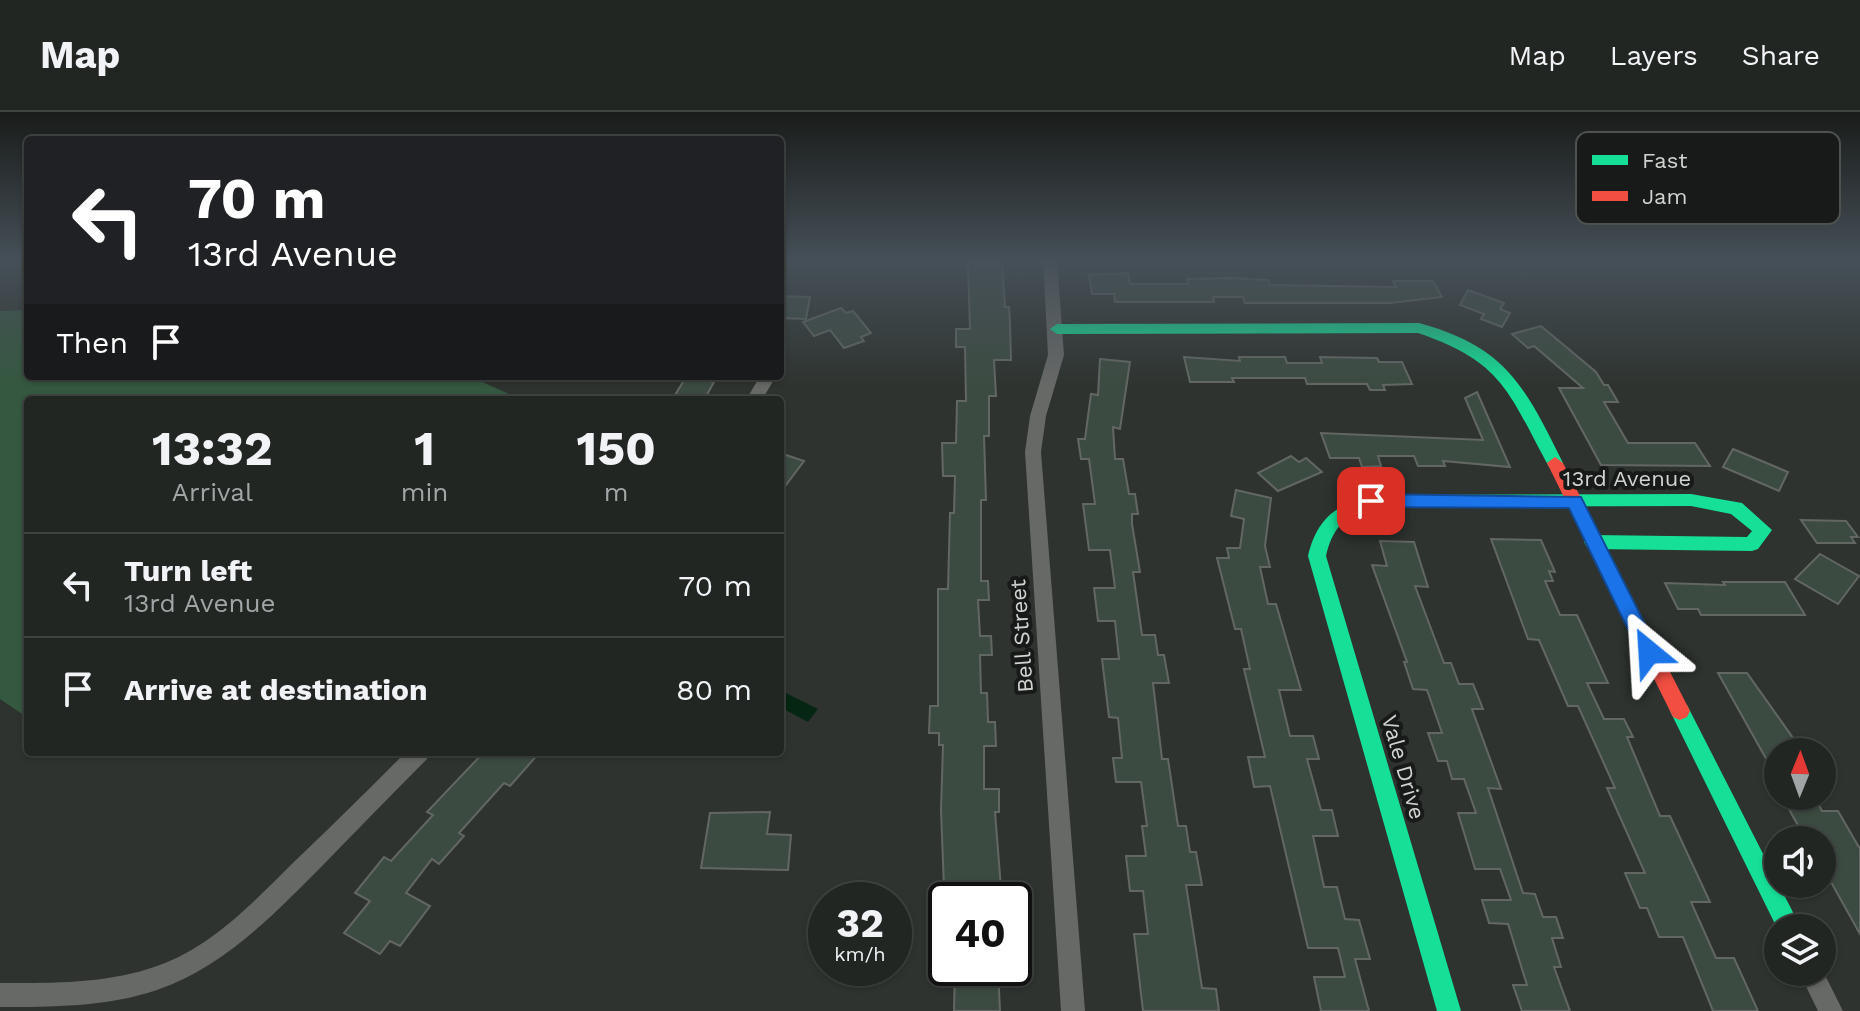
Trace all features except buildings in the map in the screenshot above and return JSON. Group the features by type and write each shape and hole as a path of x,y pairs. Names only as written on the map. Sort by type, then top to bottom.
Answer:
{"street":[{"name":"Bell Street","path":"1054,303 1056,355 1038,416 1033,452 1073,1011"},
{"path":"1057,329 1419,328 1472,343 1497,362 1530,413 1782,914"},
{"name":"13rd Avenue","path":"1321,537 1345,508 1371,501 1691,500 1736,508 1763,530 1752,544 1593,542"},
{"name":"Vale Drive","path":"1321,537 1317,556 1449,1011"},
{"path":"0,995 66,995 115,988 159,978 218,947 262,909 416,756"},
{"path":"1818,986 1831,1011"}],"shaded area":[{"path":"24,310 24,380 478,380 513,396 24,396 24,715 0,699 0,311"},
{"path":"786,693 818,709 808,722 784,709"}],"traffic: fast":[{"path":"1057,329 1419,328 1472,349 1505,376 1530,413 1555,463"},
{"path":"1449,1011 1317,556 1320,544 1328,526 1341,513 1371,501 1691,500 1736,508 1763,530 1752,544 1593,542"},
{"path":"1680,711 1782,914"}],"traffic: jam":[{"path":"1555,463 1680,711"}],"route":[{"path":"1371,501 1575,502 1649,652"}]}
